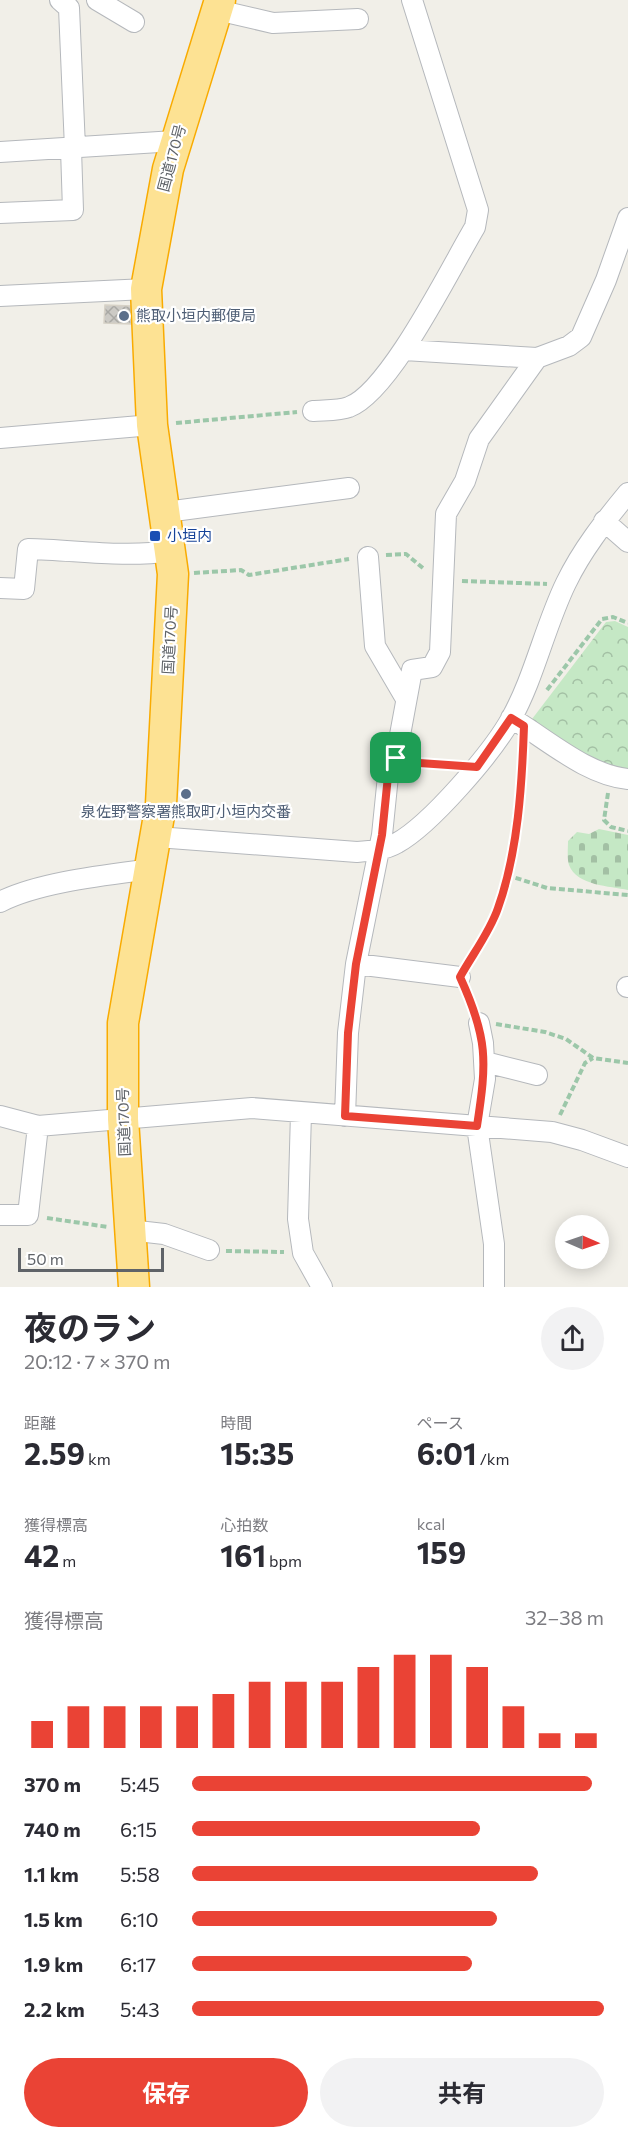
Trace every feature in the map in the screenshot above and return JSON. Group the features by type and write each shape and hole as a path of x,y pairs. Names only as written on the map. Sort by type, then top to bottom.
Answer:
{"highway":[{"name":"国道170号","path":"134,1287 123,1119 123,1023 161,804 172,604 171,551 152,425 146,289 161,201 175,141 219,5"}],"street":[{"path":"97,0 134,22"},
{"path":"312,411 348,408 367,397 404,350 475,227 478,210 412,0"},
{"path":"0,213 73,210 70,3"},
{"path":"219,5 273,23 358,19"},
{"path":"0,152 175,141"},
{"path":"404,350 537,358 569,346 581,337 606,280 628,218"},
{"path":"0,296 146,289"},
{"path":"345,1116 348,1033 356,964 378,850 388,776 396,758 412,670 432,667 440,652 446,514 465,481 479,439 537,358"},
{"path":"0,438 152,425"},
{"path":"166,512 349,489"},
{"path":"156,837 357,852 378,850 397,843 420,826 518,722 566,584 589,541 628,493"},
{"path":"604,521 628,542"},
{"path":"0,588 24,589 28,549 75,550 88,554 149,554 171,551"},
{"path":"368,557 375,646 406,699"},
{"path":"518,722 619,778"},
{"path":"0,902 12,895 60,884 151,868"},
{"path":"356,964 460,977"},
{"path":"479,1023 485,1062 485,1079 477,1126 494,1244 494,1287"},
{"path":"485,1062 537,1074"},
{"path":"0,1116 38,1126 252,1108 552,1132 628,1157"},
{"path":"301,1113 298,1220 303,1253 322,1287"},
{"path":"0,1215 28,1215 38,1126"},
{"path":"129,1230 164,1234 209,1250"}],"path":[{"path":"152,425 312,411"},
{"path":"544,695 602,619 613,617 628,623"},
{"path":"518,722 518,804 507,875 498,910 460,977 479,1023 545,1032 566,1039 592,1058 628,1063"},
{"path":"396,758 405,762 477,767"},
{"path":"619,778 604,820 611,827 628,831"},
{"path":"507,875 547,888 628,895"},
{"path":"552,1132 585,1063 592,1058"},
{"path":"28,1215 129,1230"},
{"path":"209,1250 303,1253"}],"green space":[{"path":"615,621 628,627 628,774 615,773 529,723 606,622"},
{"path":"599,829 628,835 628,890 586,881 573,872 569,865 568,841 577,832 589,834"}],"building":[{"path":"105,305 131,306 131,324 104,323"}],"place":[{"name":"熊取小垣内郵便局","path":"124,316"},
{"name":"小垣内","path":"155,536"},
{"name":"泉佐野警察署熊取町小垣内交番","path":"186,794"}],"route":[{"path":"511,718 524,726 518,804 507,875 498,910 460,977 479,1023 483,1043 485,1079 477,1126 345,1116 348,1033 356,964 382,835 388,776 396,758 405,762 477,767 511,718"}]}
